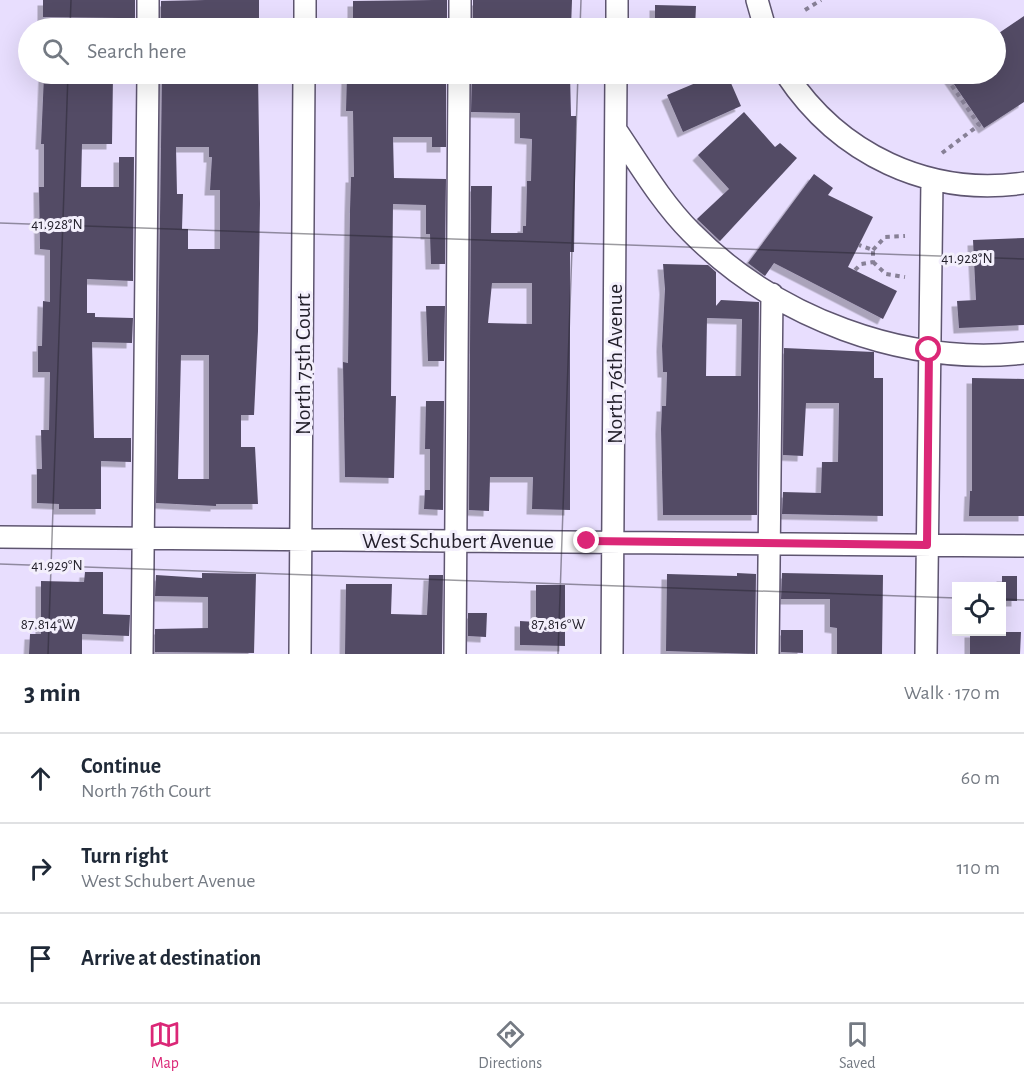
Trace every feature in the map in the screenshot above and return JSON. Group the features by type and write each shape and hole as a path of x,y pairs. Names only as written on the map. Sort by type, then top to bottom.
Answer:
{"street":[{"path":"148,0 148,18"},
{"path":"305,0 305,18"},
{"path":"460,0 460,18"},
{"path":"616,18 617,0"},
{"path":"757,0 762,18"},
{"path":"142,654 148,84"},
{"name":"North 75th Court","path":"300,654 304,84"},
{"path":"455,654 459,84"},
{"name":"North 76th Avenue","path":"612,654 616,84"},
{"path":"793,84 806,101 842,136 885,163 932,180 986,186 1024,183"},
{"path":"616,129 645,172 691,232 723,259 772,294 804,312 847,331 893,345 993,356 1024,353"},
{"path":"926,654 932,180"},
{"path":"768,654 772,294"},
{"name":"West Schubert Avenue","path":"0,537 1024,546"}],"path":[{"path":"805,10 821,0"},
{"path":"942,153 979,125 951,84"},
{"path":"873,262 873,250 885,237 905,236"},
{"path":"859,244 873,250"},
{"path":"855,270 861,264 873,262 886,273 905,277"}],"building":[{"path":"43,0 135,0 135,18 43,17"},
{"path":"259,0 259,18 161,18 161,1"},
{"path":"447,0 447,18 353,18 353,1"},
{"path":"473,0 572,0 571,18 473,18"},
{"path":"655,5 696,6 695,18 655,18"},
{"path":"1024,16 1024,102 984,128 954,84 1006,84 1006,28"},
{"path":"44,84 113,84 112,144 82,144 81,187 119,187 119,157 134,157 133,281 87,279 87,313 95,313 95,317 133,318 132,343 92,342 94,438 131,438 131,462 101,461 101,509 59,509 59,504 37,503 37,469 42,469 41,430 49,430 50,372 38,372 38,346 42,346 43,301 50,302 50,250 40,249 39,187 44,187 44,144 41,144"},
{"path":"162,84 258,84 260,204 254,415 241,415 241,447 255,447 258,504 216,504 216,506 156,503","holes":["176,147 209,147 209,157 212,157 210,190 220,190 220,249 188,249 188,229 182,229 183,194 177,194","181,355 209,355 209,479 178,479"]},
{"path":"347,84 446,84 446,147 432,147 432,137 393,137 394,178 446,179 445,264 431,264 430,234 426,234 426,205 393,204 391,396 396,396 394,478 345,477 343,362 348,363 351,177 354,177 353,111 346,111"},
{"path":"472,84 570,84 571,116 576,116 574,252 570,252 570,510 532,509 533,477 490,477 489,511 469,510 471,186 492,186 491,233 523,233 523,226 526,226 527,181 531,181 532,139 520,138 520,113 471,112","holes":["492,283 532,283 532,324 488,323"]},
{"path":"693,84 731,84 741,106 683,132 667,95"},
{"path":"744,112 775,147 780,143 797,158 720,241 697,219 729,189 698,155"},
{"path":"814,174 833,188 828,195 873,217 848,267 897,291 883,319 774,263 765,276 748,263"},
{"path":"1024,238 1024,325 959,328 957,301 976,300 973,240"},
{"path":"663,264 708,265 716,272 716,306 721,300 759,302 757,515 663,515 661,429 662,406 666,406 667,372 663,372 662,346 665,289","holes":["707,318 742,319 741,376 706,376"]},
{"path":"426,306 445,306 444,361 428,361"},
{"path":"784,348 874,352 874,378 883,378 883,516 782,514 783,492 821,493 822,462 838,462 839,403 806,403 803,456 783,455"},
{"path":"972,378 1024,379 1024,516 969,516 970,491 972,491"},
{"path":"426,401 444,401 443,510 424,509 425,490 430,490 430,449 425,449"},
{"path":"85,572 103,572 103,614 130,615 129,636 82,634 82,654 29,654 30,634 41,634 41,581 84,582"},
{"path":"202,573 256,574 254,653 155,652 155,629 208,628 208,597 155,596 156,575 202,578"},
{"path":"737,573 756,574 755,654 666,651 667,574 737,576"},
{"path":"782,573 883,575 882,654 837,654 837,628 830,627 830,599 781,599"},
{"path":"429,575 443,575 442,654 345,654 346,584 392,584 391,614 427,615"},
{"path":"1002,576 1017,576 1017,601 1006,601 1006,582 1002,582"},
{"path":"536,585 565,585 565,646 520,645 520,621 536,622"},
{"path":"468,613 487,613 486,637 468,636"},
{"path":"781,630 803,630 803,653 781,652"},
{"path":"1006,632 1021,632 1020,654 970,654 970,636 1006,636"}],"route":[{"path":"587,541 927,545 929,350"}]}
